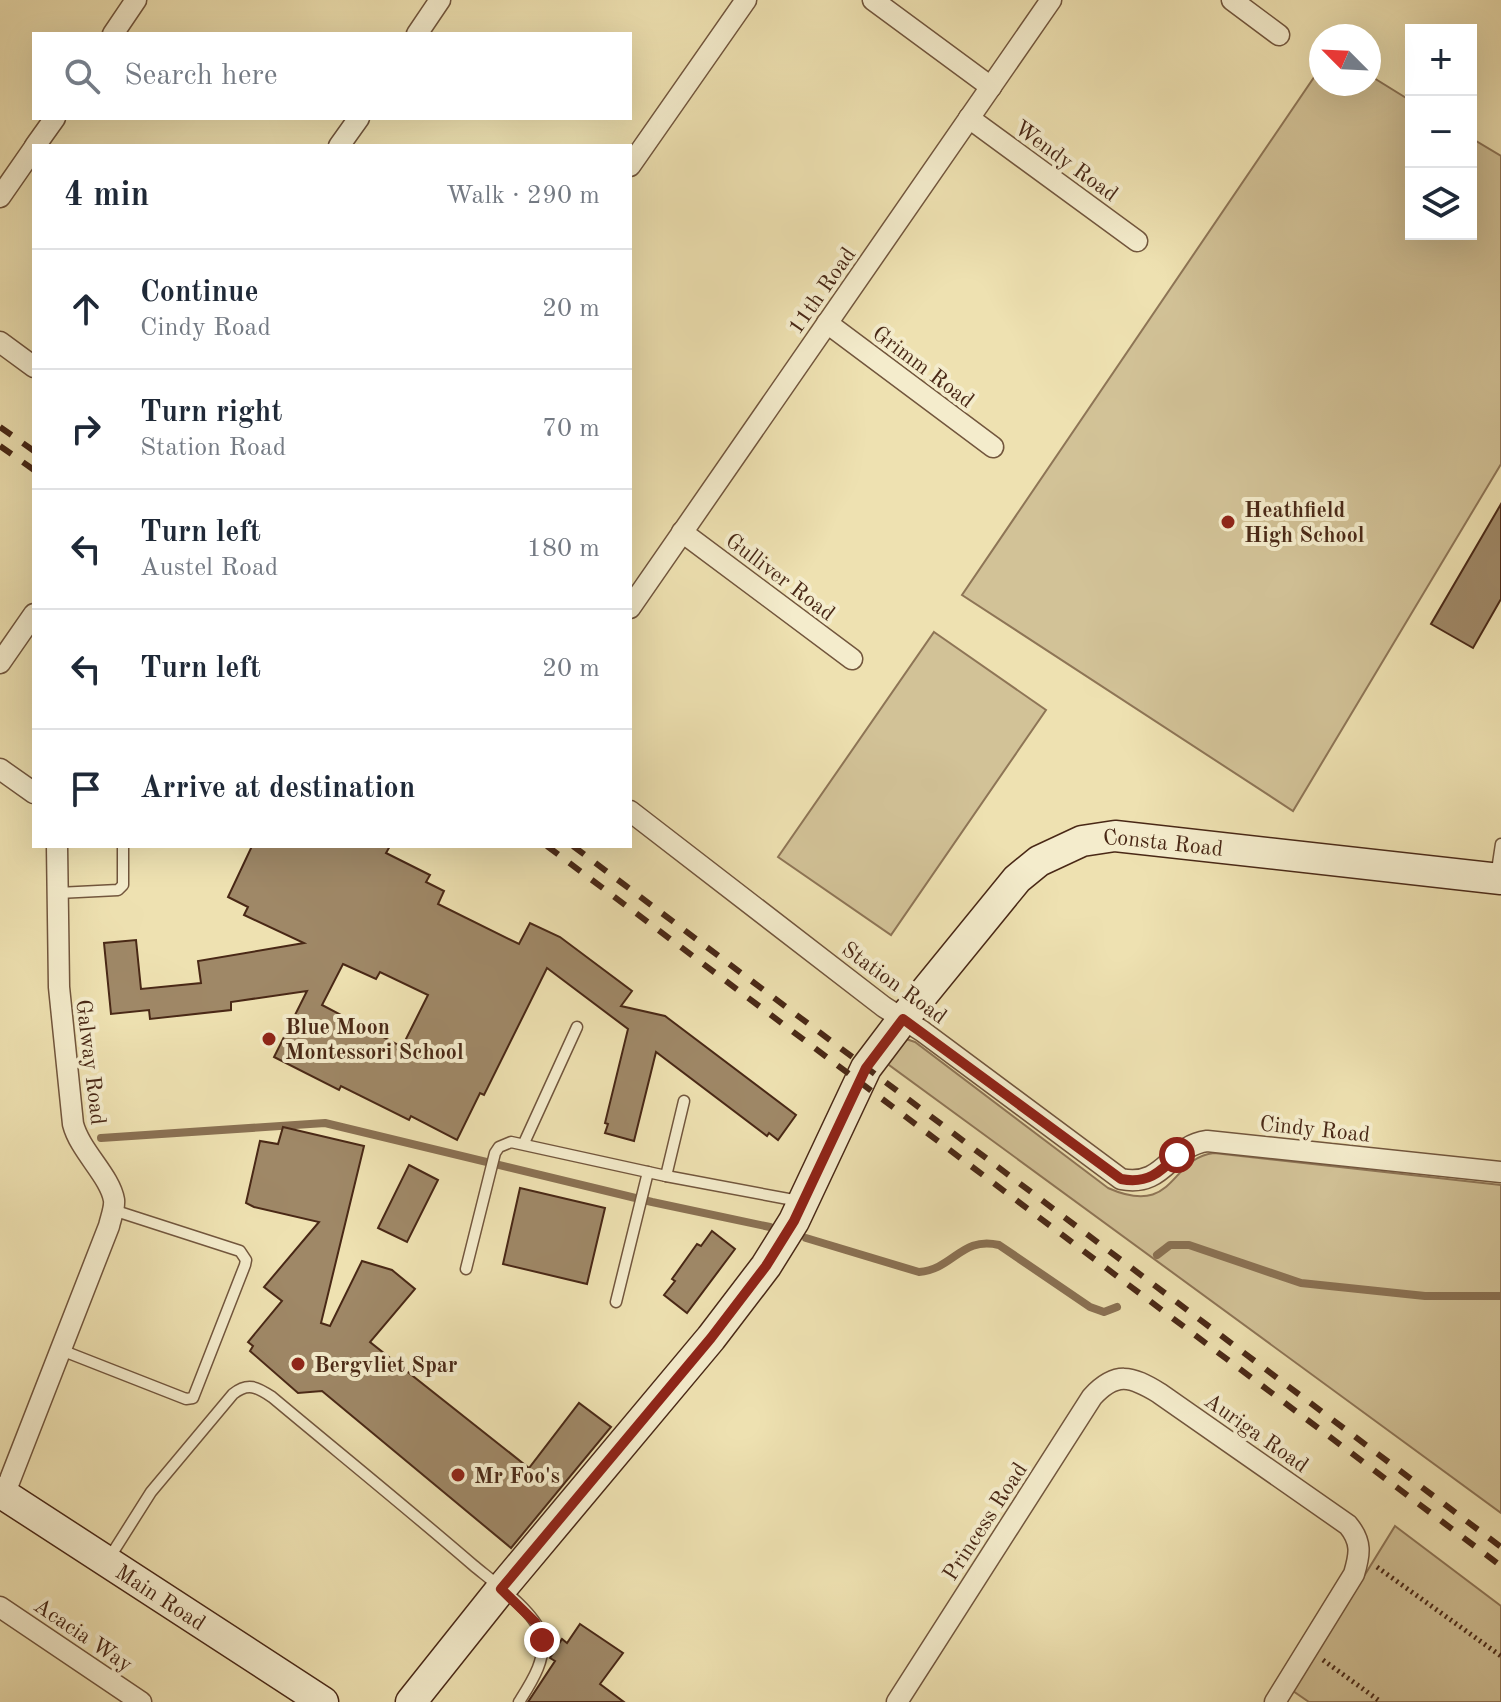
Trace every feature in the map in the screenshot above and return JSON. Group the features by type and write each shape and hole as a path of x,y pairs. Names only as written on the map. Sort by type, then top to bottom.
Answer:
{"street":[{"path":"114,32 136,0"},
{"path":"418,32 440,0"},
{"path":"632,163 746,0"},
{"path":"873,0 991,87"},
{"name":"11th Road","path":"632,605 1051,0"},
{"path":"1232,0 1279,35"},
{"name":"Wendy Road","path":"969,118 1137,241"},
{"path":"37,144 54,120"},
{"path":"340,144 358,120"},
{"path":"0,197 32,151"},
{"name":"Grimm Road","path":"827,323 993,447"},
{"path":"0,342 32,366"},
{"name":"Gulliver Road","path":"682,532 852,659"},
{"path":"0,663 32,617"},
{"path":"0,769 32,792"},
{"name":"Station Road","path":"632,813 1113,1175 1137,1181"},
{"name":"Consta Road","path":"411,1702 501,1589 724,1323 794,1221 859,1082 903,1019 1017,879 1039,861 1082,841 1115,836 1498,879"},
{"name":"Galway Road","path":"57,848 59,987 73,1124 78,1139 113,1195 113,1210"},
{"name":"Cindy Road","path":"1137,1181 1154,1176 1185,1148 1207,1141 1501,1172"},
{"path":"2,1493 61,1350 113,1210"},
{"name":"Auriga Road","path":"1121,1378 1137,1380 1159,1393 1348,1525 1359,1546"},
{"name":"Princess Road","path":"897,1702 1092,1397 1104,1384 1121,1378"},
{"name":"Main Road","path":"2,1493 323,1702"},
{"path":"1275,1702 1344,1594 1354,1574 1359,1546"},
{"name":"Acacia Way","path":"0,1607 141,1702"}],"lane":[{"path":"1498,879 1501,844"},
{"path":"58,893 118,890 123,885 123,848"},
{"path":"524,1143 577,1027"},
{"path":"666,1176 684,1101"},
{"path":"466,1269 495,1153 505,1143 524,1143 666,1176 794,1221"},
{"path":"616,1302 648,1172"},
{"path":"61,1350 186,1399 193,1398 240,1279 246,1260 240,1251 113,1210"},
{"path":"107,1561 151,1492 233,1394 242,1387 251,1386 272,1397 306,1425 501,1589 535,1622 542,1640 541,1658 519,1702"}],"path":[{"path":"1359,1546 1501,1656"},
{"path":"1308,1650 1381,1702"}],"shaded area":[{"path":"1381,82 1405,97 1405,240 1477,240 1477,142 1501,156 1501,464 1293,811 962,595 1309,85 1309,96 1381,96"},
{"path":"934,632 1046,710 891,935 778,857"},
{"path":"906,1039 915,1042 1108,1188 1130,1195 1147,1196 1160,1191 1199,1157 1214,1153 1501,1185 1501,1513 885,1062"},
{"path":"1395,1526 1501,1606 1501,1702 1309,1702 1293,1691"}],"building":[{"path":"1501,504 1501,599 1473,648 1431,624"},
{"path":"251,848 389,848 386,853 430,875 426,882 444,891 438,904 519,944 530,923 560,937 632,991 621,1006 665,1016 796,1115 778,1140 769,1133 767,1136 656,1052 634,1141 605,1133 628,1029 547,968 484,1095 480,1093 457,1140 341,1086 339,1090 274,1057 307,991 231,1002 231,1010 150,1019 149,1010 111,1014 104,943 136,940 141,989 201,983 198,961 304,943 244,915 248,907 228,897","holes":["343,964 376,979 380,972 428,995 402,1047 322,1005"]},
{"path":"283,1127 364,1146 321,1323 330,1326 362,1261 392,1270 415,1289 370,1342 529,1468 579,1403 611,1427 511,1548 322,1391 298,1393 250,1351 253,1346 248,1342 282,1301 264,1287 319,1222 246,1203 260,1141 278,1144"},
{"path":"409,1165 438,1180 407,1242 378,1228"},
{"path":"520,1188 605,1208 587,1284 503,1264"},
{"path":"712,1231 735,1249 687,1313 664,1295 697,1244 701,1246"},
{"path":"580,1624 623,1653 600,1684 624,1702 528,1702 555,1661 550,1658 562,1639 567,1643"}],"waterway":[{"path":"101,1138 325,1123 652,1202 770,1227"},
{"path":"806,1238 919,1272 931,1270 975,1245 999,1245 1090,1307 1104,1312 1117,1307"},
{"path":"1157,1255 1170,1245 1189,1245 1301,1283 1425,1296 1501,1296"}],"railway":[{"path":"0,427 32,450"},
{"path":"0,446 32,469"},
{"path":"550,848 1501,1566"},
{"path":"576,848 1501,1547"}],"place":[{"name":"Heathfield High School","path":"1228,522"},
{"name":"Blue Moon Montessori School","path":"269,1039"},
{"name":"Bergvliet Spar","path":"298,1364"},
{"name":"Mr Foo's","path":"458,1475"}],"route":[{"path":"542,1640 535,1622 501,1589 724,1323 766,1266 794,1221 866,1068 903,1019 1121,1179 1146,1180 1177,1155"}]}
